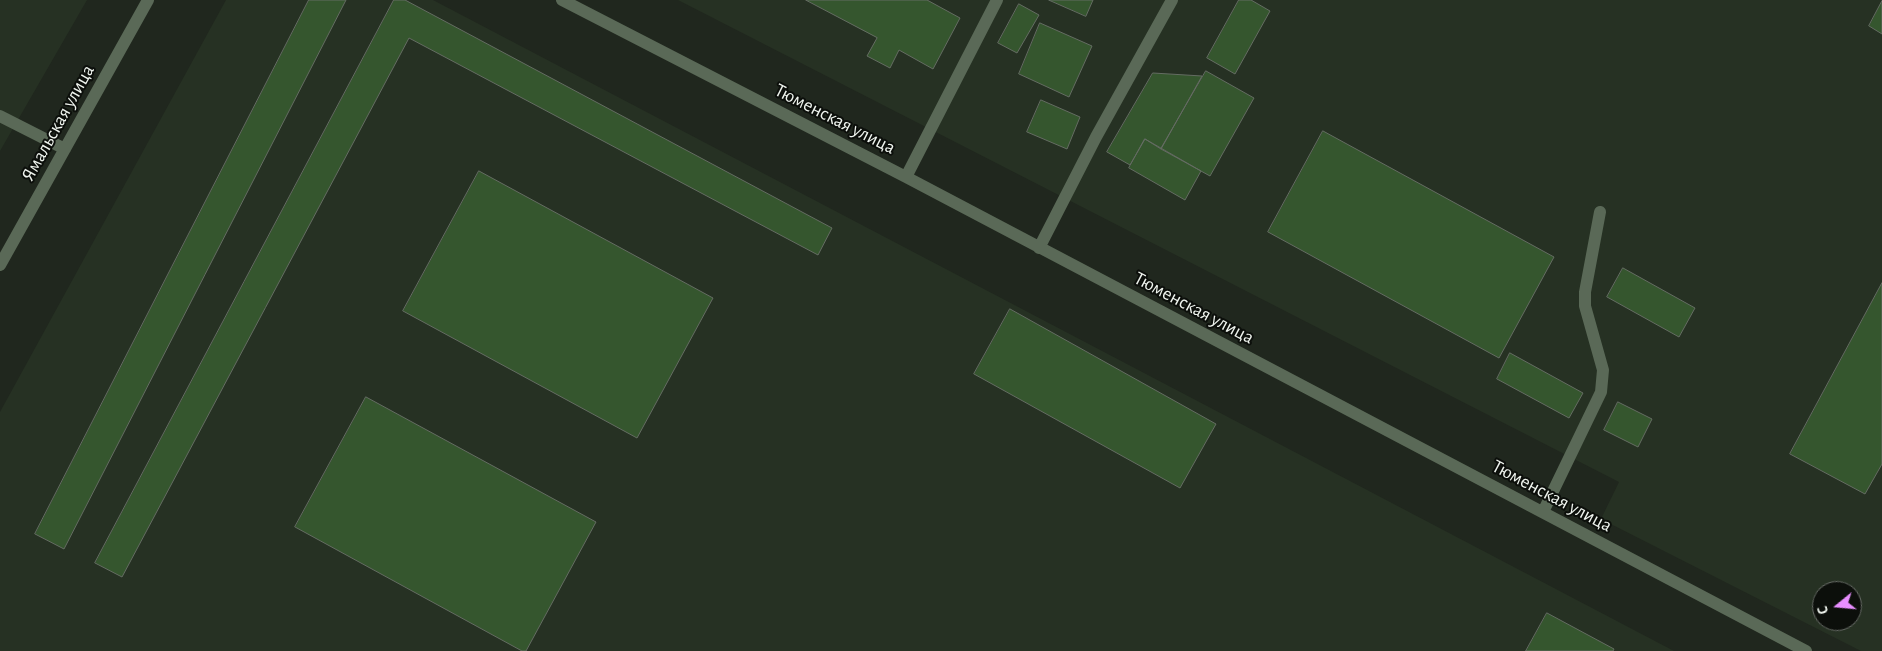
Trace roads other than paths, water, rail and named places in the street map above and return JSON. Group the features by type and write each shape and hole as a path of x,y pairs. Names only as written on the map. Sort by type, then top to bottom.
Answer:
{"street":[{"name":"Ямальская улица","path":"0,265 148,0"},
{"name":"Тюменская улица","path":"562,0 906,177 1806,651"},
{"path":"906,177 997,0"},
{"path":"1039,248 1096,137 1172,0"},
{"path":"0,116 65,149"},
{"path":"1543,512 1601,392 1603,370 1585,306 1585,292 1600,212"}]}
